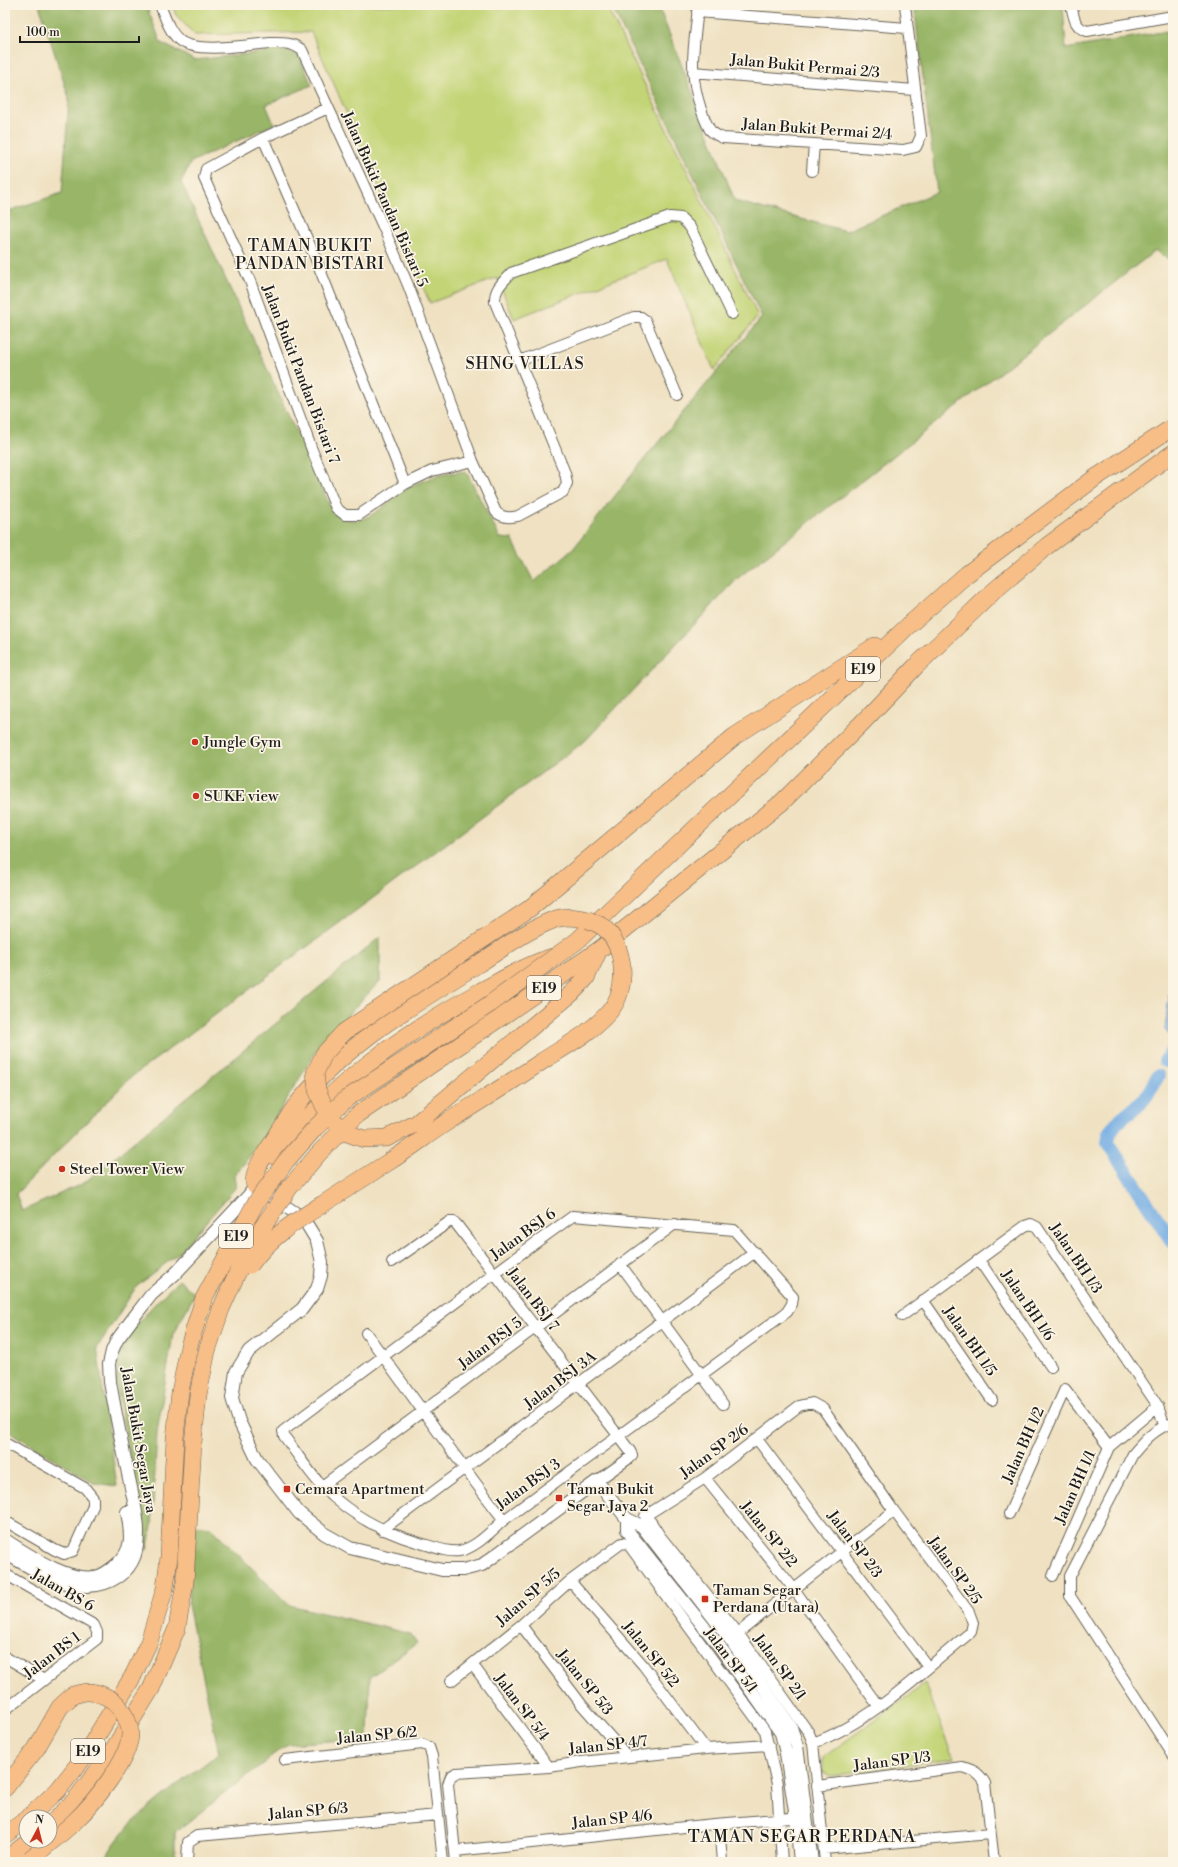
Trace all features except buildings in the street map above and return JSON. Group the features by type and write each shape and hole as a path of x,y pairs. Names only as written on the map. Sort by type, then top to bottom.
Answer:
{"highway":[{"name":"E19","path":"38,1809 58,1790 84,1757 133,1676 149,1642 165,1588 169,1557 175,1438 180,1392 189,1346 204,1298 255,1204 286,1161 315,1128 346,1099 561,954 577,941 909,625 967,574 1096,478 1173,427"},
{"name":"E19","path":"58,1817 75,1800 110,1755 151,1689 176,1628 185,1582 193,1443 198,1394 207,1352 221,1309 248,1249 289,1188 320,1152 357,1115 599,950 781,802 862,723 917,665 995,590 1047,546 1173,453"},
{"path":"599,950 586,978 572,993 417,1123 387,1138 364,1139 344,1132 333,1120 317,1090 315,1074 324,1054 344,1032 529,909 735,736 909,625"},
{"path":"221,1309 261,1250 284,1228 403,1154 446,1122 512,1082 594,1026 610,1012 619,996 623,970 620,954 610,935 602,927 589,920 572,917 554,919 536,928 431,994 370,1035 330,1070 295,1107 258,1172"},
{"path":"258,1172 267,1166 280,1148 335,1090 401,1038 438,1015 533,963 561,954"},
{"path":"5,1788 36,1749 60,1707 73,1695 89,1692 104,1696 118,1705 127,1719 130,1734 127,1750 116,1770 94,1801 75,1822 28,1860"},
{"path":"5,1835 18,1826"},
{"path":"5,1860 19,1849"}],"street":[{"name":"Jalan Bukit Pandan Bistari 5","path":"160,5 172,31 179,40 191,47 205,48 279,43 298,47 304,54 385,230 408,285 473,461 496,512 500,515 513,517 518,516 563,492 566,486 565,473 519,361"},
{"path":"905,5 914,90"},
{"path":"1070,5 1075,24 1079,29 1087,31 1173,16"},
{"path":"693,72 698,9 907,28"},
{"name":"Jalan Bukit Permai 2/3","path":"693,72 914,90"},
{"name":"Jalan Bukit Permai 2/4","path":"693,72 700,104 711,130 716,135 723,138 903,150 916,147 921,136 914,90"},
{"name":"Jalan Bukit Pandan Bistari 7","path":"328,108 263,138 206,169 204,178 250,281 307,436 336,508 345,515 359,515 405,484 432,471 473,461"},
{"path":"263,138 316,256 405,484"},
{"path":"812,171 814,144"},
{"path":"677,395 645,320 641,317 634,317 519,361 495,302 498,287 511,273 670,217 681,218 690,227 732,314"},
{"path":"258,1172 303,1218 317,1241 322,1262 317,1289 302,1309 249,1351 236,1372 232,1398 239,1421 257,1459 299,1513 326,1534 350,1548 442,1570 463,1570 482,1565 597,1481 626,1519 642,1526 734,1636 791,1727 798,1746 802,1817 800,1862"},
{"name":"Jalan Bukit Segar Jaya","path":"5,1540 61,1571 77,1577 95,1577 110,1570 124,1558 130,1545 130,1531 103,1384 103,1356 116,1330 144,1291 181,1258 245,1191 258,1172"},
{"name":"Jalan Bukit Segar Jaya","path":"5,1553 58,1581 77,1586 96,1586 111,1582 124,1573 134,1562 138,1530 110,1382 109,1364 112,1351 117,1340 151,1295 175,1274 249,1196 258,1172"},
{"name":"Jalan BSJ 6","path":"283,1431 573,1216 734,1230 755,1252 793,1297 792,1304"},
{"name":"Jalan BSJ 7","path":"392,1262 449,1222 454,1222 495,1273 632,1455 597,1481"},
{"name":"Jalan BSJ 5","path":"322,1486 675,1224"},
{"name":"Jalan BH 1/3","path":"902,1316 1024,1226 1031,1224 1038,1228 1169,1424"},
{"name":"Jalan BSJ 3A","path":"382,1530 465,1470 755,1252"},
{"name":"Jalan BH 1/6","path":"979,1260 1051,1367"},
{"path":"620,1264 723,1404"},
{"name":"Jalan BH 1/5","path":"923,1300 992,1400"},
{"name":"Jalan BSJ 3","path":"283,1431 284,1436 322,1486 359,1517 382,1530 447,1550 458,1551 471,1547 504,1520 787,1312 792,1304"},
{"path":"366,1333 424,1410 465,1470 504,1520"},
{"name":"Jalan BH 1/2","path":"1009,1514 1065,1389 1109,1447"},
{"name":"Jalan SP 2/5","path":"799,1406 812,1403 823,1409 894,1511 969,1612 973,1623 971,1632 879,1706 833,1736 813,1743"},
{"name":"Jalan SP 2/6","path":"645,1516 705,1478 799,1406"},
{"name":"Jalan BH 1/1","path":"1053,1576 1109,1447 1158,1406"},
{"path":"1169,1424 1146,1438 1133,1454 1070,1576 1070,1596 1173,1756"},
{"name":"Jalan SP 2/3","path":"757,1439 928,1667"},
{"path":"5,1442 85,1488 93,1498 93,1506 73,1551 64,1554 5,1521"},
{"name":"Jalan SP 2/2","path":"705,1478 794,1589 879,1706"},
{"path":"720,1647 894,1511"},
{"name":"Jalan SP 2/1","path":"645,1516 734,1636 809,1732 813,1743"},
{"path":"626,1519 627,1530 720,1647 781,1733 812,1862"},
{"name":"Jalan SP 5/5","path":"452,1681 521,1625 570,1581 622,1543 628,1544"},
{"name":"Jalan SP 5/1","path":"628,1544 765,1731 777,1784 778,1807 776,1819 782,1862"},
{"name":"Jalan BS 6","path":"5,1574 94,1626 97,1632 97,1639"},
{"name":"Jalan SP 5/2","path":"570,1581 643,1665 706,1749"},
{"name":"Jalan SP 5/3","path":"521,1625 582,1704 628,1758"},
{"name":"Jalan BS 1","path":"5,1710 97,1639"},
{"path":"5,1657 44,1680"},
{"name":"Jalan SP 5/4","path":"472,1664 549,1767"},
{"path":"813,1743 816,1786 825,1862"},
{"name":"Jalan SP 6/2","path":"285,1760 422,1744 429,1747 432,1756 443,1862"},
{"name":"Jalan SP 4/7","path":"455,1851 448,1784 450,1776 456,1773 549,1767 706,1749 769,1745"},
{"name":"Jalan SP 1/3","path":"816,1786 962,1767 972,1769 979,1774 985,1783 990,1834"},
{"name":"Jalan SP 6/3","path":"186,1862 186,1848 188,1842 197,1836 438,1815"},
{"name":"Jalan SP 4/6","path":"455,1851 718,1824 802,1817"},
{"path":"718,1824 722,1862"},
{"path":"824,1849 990,1834 994,1862"},
{"path":"455,1851 456,1862"}],"green space":[{"path":"39,5 146,5 161,43 195,60 283,50 298,54 312,85 266,105 274,124 191,162 181,182 332,510 343,518 353,520 363,519 382,508 400,493 417,483 437,476 466,471 500,538 512,539 534,582 573,549 641,463 762,317 611,5 658,5 735,201 846,231 937,192 914,5 1063,5 1066,49 1173,30 1173,264 1156,250 738,578 585,741 130,1078 16,1194 22,1211 84,1183 380,937 380,981 321,1043 259,1145 234,1176 236,1187 180,1252 136,1287 97,1348 117,1486 94,1483 5,1429 5,204 8,211 62,193 69,98"},
{"path":"172,5 606,5 758,316 714,370 667,259 514,319 497,278 430,303 311,32 195,35 176,15"},
{"path":"179,1280 195,1294 173,1334 157,1432 152,1526 147,1550 116,1382 120,1357 130,1335 153,1306"},
{"path":"196,1525 211,1527 289,1605 411,1634 417,1643 370,1677 368,1738 288,1744 175,1832 175,1862 104,1862 112,1847 139,1817 172,1789 219,1753 188,1605"},
{"path":"925,1684 954,1758 831,1776 823,1772 822,1764 825,1756"}],"water":[{"path":"1173,962 1173,1039 1165,1030"}],"waterway":[{"path":"1165,1061 1173,1050"},
{"path":"1158,1076 1144,1099 1115,1124 1109,1136 1108,1143 1173,1243"}],"place":[{"name":"Jungle Gym","path":"195,742"},
{"name":"SUKE view","path":"196,796"},
{"name":"Steel Tower View","path":"62,1169"},
{"name":"Cemara Apartment","path":"287,1489"},
{"name":"Taman Bukit Segar Jaya 2","path":"559,1498"},
{"name":"Taman Segar Perdana (Utara)","path":"705,1599"}],"district":[{"name":"TAMAN BUKIT PANDAN BISTARI","path":"310,254"},
{"name":"SHNG VILLAS","path":"525,363"},
{"name":"TAMAN SEGAR PERDANA","path":"802,1836"}]}
